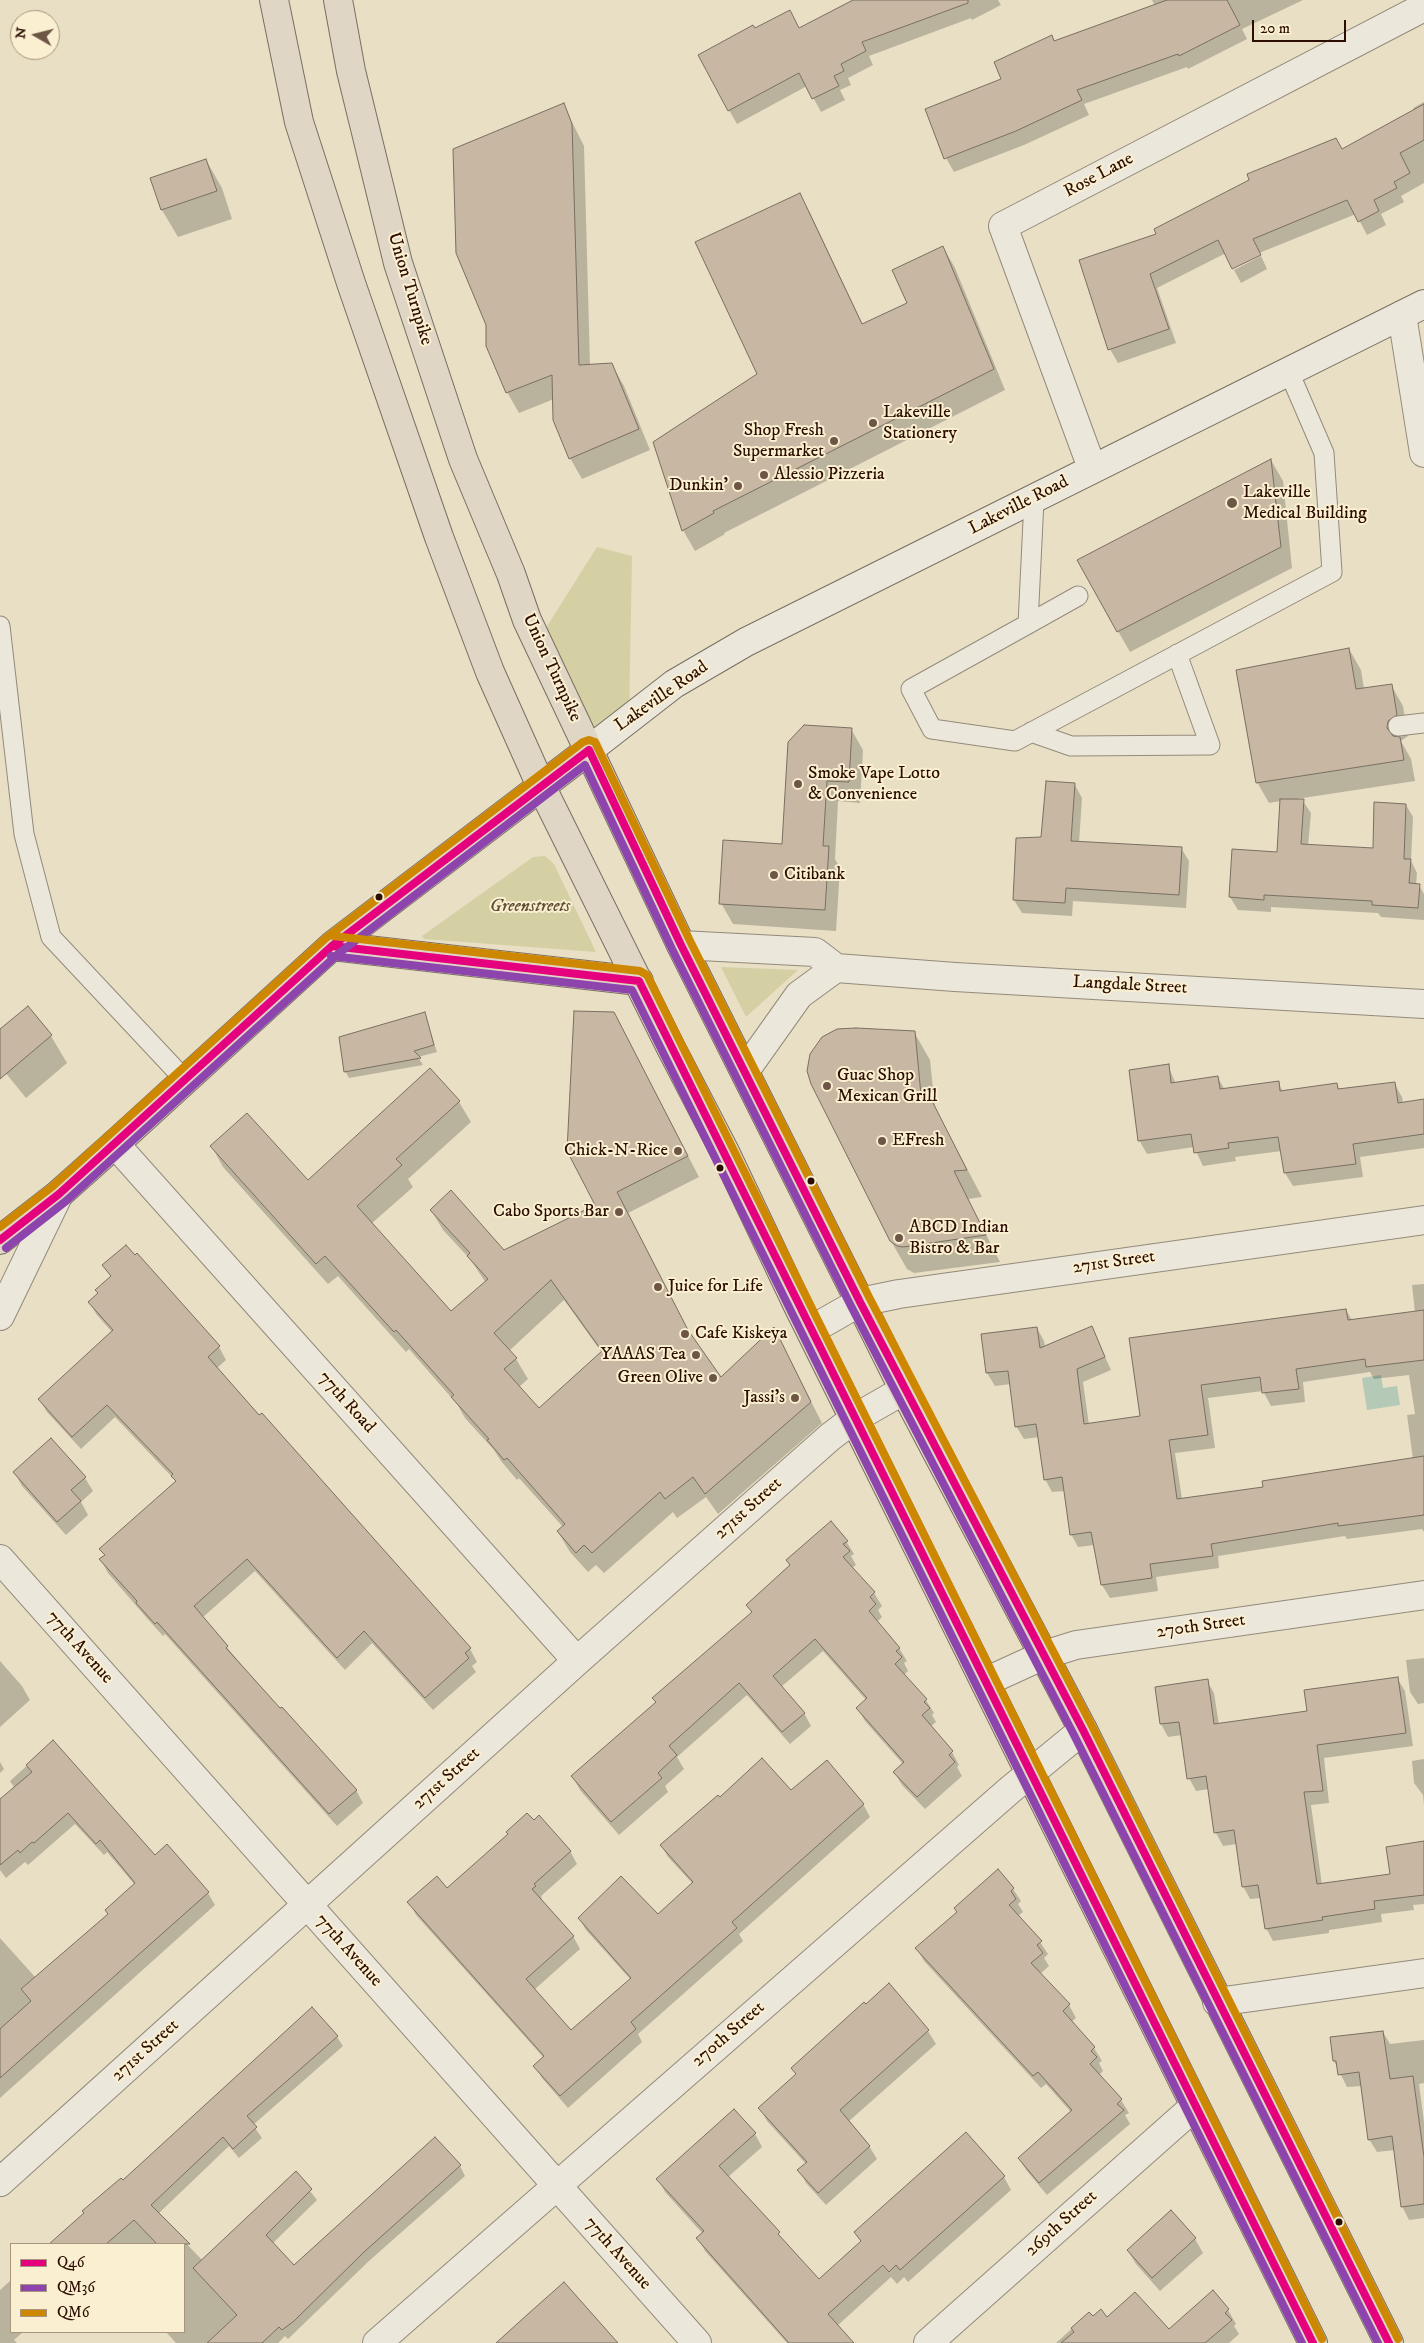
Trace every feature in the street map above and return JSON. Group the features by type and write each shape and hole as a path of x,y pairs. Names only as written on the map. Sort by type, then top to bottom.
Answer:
{"main road":[{"path":"274,0 299,122 354,292 442,546 490,672 541,786 725,1152 811,1330 1313,2343"},
{"name":"Union Turnpike","path":"338,0 351,71 398,262 463,459 511,574 527,620 680,945 904,1390 1083,1730 1217,2002 1389,2343"},
{"name":"Lakeville Road","path":"0,1240 59,1194 186,1081 332,946 588,750"},
{"path":"332,946 639,981"}],"street":[{"name":"Rose Lane","path":"1092,468 1003,226 1424,7"},
{"name":"Lakeville Road","path":"588,750 674,684 724,655 1034,500 1092,468 1413,309"},
{"path":"1413,309 1424,453"},
{"path":"680,945 815,952 836,968 799,994 745,1071"},
{"name":"Langdale Street","path":"836,968 955,977 1424,1004"},
{"name":"77th Road","path":"115,1144 577,1661"},
{"path":"0,1316 59,1194"},
{"name":"271st Street","path":"811,1330 860,1302 907,1292 1424,1220"},
{"name":"271st Street","path":"0,2182 577,1661 830,1437 855,1418 904,1390"},
{"name":"77th Avenue","path":"0,1559 697,2343"},
{"name":"270th Street","path":"985,1682 1044,1655 1076,1645 1424,1595"},
{"name":"270th Street","path":"378,2343 556,2185 1030,1773 1083,1730"},
{"path":"1217,2002 1424,1973"},
{"name":"269th Street","path":"928,2343 1195,2106"}],"lane":[{"path":"1078,596 911,689 932,729 1015,741 1332,572 1324,453 1289,372"},
{"path":"1028,624 1034,500"},
{"path":"0,626 24,834 51,936 186,1081"},
{"path":"1031,732 1071,746 1210,745 1177,654"},
{"path":"1398,726 1424,723"}],"green space":[{"path":"597,547 632,556 629,719 586,750 537,642"},
{"name":"Greenstreets","path":"545,856 554,864 596,952 424,939 422,936 533,857"},
{"path":"721,967 798,970 746,1017"}],"shaded area":[{"path":"1381,1375 1383,1388 1397,1386 1400,1405 1367,1410 1362,1378"}],"building":[{"path":"853,0 968,0 968,3 862,42 866,51 841,64 844,71 834,76 839,86 812,99 799,73 728,111 698,55 753,25 755,28 790,10 799,28"},
{"path":"1167,0 1227,0 1240,25 1179,56 1178,54 1077,90 1082,100 1016,131 944,159 925,109 1001,79 994,62 1052,35 1054,41"},
{"path":"564,103 572,124 579,365 612,363 639,429 569,459 553,420 552,375 506,393 486,346 486,325 456,253 453,149"},
{"path":"1424,104 1424,140 1400,153 1410,173 1394,182 1397,188 1374,200 1379,211 1358,222 1347,200 1253,239 1261,255 1232,269 1218,240 1150,274 1169,329 1108,350 1079,260 1156,234 1154,229 1249,180 1247,174 1336,138 1342,149"},
{"path":"206,159 217,191 161,210 150,178"},
{"path":"800,193 862,324 907,303 892,270 943,246 994,369 713,511 714,513 682,531 653,442 757,374 695,242"},
{"name":"Lakeville Medical Building","path":"1271,459 1281,547 1117,632 1077,560"},
{"path":"1349,648 1356,689 1392,684 1397,715 1388,721 1387,728 1393,736 1400,737 1404,760 1256,783 1236,670"},
{"path":"804,725 852,728 849,782 827,781 823,846 829,846 825,910 719,904 723,840 782,844 788,742"},
{"path":"1046,781 1075,783 1071,841 1182,847 1179,895 1066,888 1065,903 1013,900 1016,838 1041,837"},
{"path":"1280,799 1304,799 1301,844 1373,848 1374,802 1406,804 1404,859 1411,859 1409,883 1420,884 1418,908 1372,905 1372,901 1264,895 1264,900 1229,897 1232,849 1277,852"},
{"path":"28,1006 52,1035 0,1079 0,1029"},
{"path":"574,1011 614,1012 688,1156 617,1192 688,1330 721,1377 774,1327 811,1402 705,1494 693,1477 665,1499 660,1492 592,1553 584,1545 576,1553 557,1531 565,1524 507,1458 504,1460 487,1440 489,1439 451,1397 454,1395 396,1330 394,1332 325,1256 316,1264 210,1146 247,1113 308,1180 430,1068 460,1101 396,1159 402,1165 357,1206 451,1311 488,1279 467,1256 470,1253 430,1210 451,1190 504,1250 595,1205 567,1151","holes":["551,1280 602,1351 539,1408 504,1369 517,1358 494,1333"]},
{"path":"425,1012 434,1045 414,1051 421,1058 344,1072 339,1037"},
{"path":"837,1029 915,1031 921,1095 929,1095 967,1170 954,1171 986,1235 903,1247 897,1246 890,1241 811,1084 807,1071 810,1054 822,1037"},
{"path":"1169,1064 1171,1083 1218,1076 1220,1089 1279,1081 1280,1091 1337,1083 1338,1089 1395,1082 1398,1103 1424,1099 1424,1134 1353,1144 1356,1164 1284,1173 1278,1137 1228,1143 1229,1148 1194,1153 1191,1134 1138,1141 1129,1070"},
{"path":"126,1245 135,1255 137,1253 220,1346 208,1357 259,1415 262,1413 471,1648 465,1653 469,1658 425,1698 364,1631 337,1658 247,1559 194,1606 228,1646 226,1648 357,1790 329,1814 157,1622 155,1624 136,1603 137,1601 99,1559 105,1555 99,1549 176,1481 171,1476 173,1474 107,1405 72,1437 38,1399 113,1330 88,1302 98,1293 95,1290 111,1276 102,1265"},
{"path":"1346,1309 1348,1320 1424,1310 1424,1360 1366,1367 1365,1359 1296,1369 1299,1389 1262,1393 1260,1377 1201,1385 1208,1435 1169,1440 1177,1499 1263,1487 1262,1481 1424,1456 1424,1515 1338,1526 1338,1523 1211,1544 1213,1556 1150,1564 1152,1578 1101,1585 1091,1532 1070,1535 1062,1477 1044,1480 1036,1424 1015,1427 1008,1371 986,1373 981,1334 1037,1327 1040,1348 1092,1326 1105,1357 1077,1369 1084,1424 1140,1416 1129,1338"},
{"path":"51,1438 86,1477 71,1490 81,1501 57,1522 13,1472"},
{"path":"831,1521 848,1541 843,1544 850,1551 843,1557 875,1592 870,1597 876,1604 869,1611 900,1648 896,1651 902,1657 895,1664 927,1699 924,1702 930,1708 922,1715 953,1751 949,1755 955,1762 917,1797 893,1772 904,1762 856,1708 867,1698 815,1639 773,1676 805,1713 782,1732 739,1683 669,1746 677,1755 658,1773 662,1778 611,1822 571,1776 656,1702 652,1698 752,1612 746,1605 790,1565 786,1560"},
{"path":"1398,1677 1406,1733 1317,1745 1323,1791 1304,1792 1317,1884 1390,1874 1386,1847 1424,1841 1424,1895 1374,1901 1375,1909 1322,1917 1323,1920 1265,1929 1258,1885 1242,1887 1234,1830 1214,1833 1206,1776 1187,1779 1179,1722 1160,1724 1155,1687 1208,1679 1214,1724 1307,1711 1304,1690"},
{"path":"53,1740 155,1855 167,1844 209,1892 0,2078 0,2029 31,2001 21,1989 108,1914 105,1910 135,1883 100,1840 96,1844 68,1813 34,1843 32,1842 20,1853 18,1850 0,1865 0,1799 32,1772 26,1765"},
{"path":"762,1758 791,1790 827,1760 864,1804 732,1922 737,1928 631,2022 636,2029 560,2096 533,2066 544,2056 407,1902 437,1876 447,1888 508,1834 506,1832 527,1813 534,1820 539,1815 571,1851 534,1884 536,1886 532,1889 574,1936 526,1979 571,2030 631,1978 578,1918 621,1876 658,1914 693,1882 660,1845 718,1795 720,1797"},
{"path":"998,1869 1014,1888 1011,1891 1016,1899 1009,1905 1042,1941 1037,1945 1043,1953 1031,1963 1070,2004 1063,2011 1095,2047 1091,2051 1097,2057 1090,2064 1122,2099 1117,2104 1124,2110 1039,2183 1018,2158 1072,2110 1038,2072 1033,2076 915,1948 957,1912 954,1908"},
{"path":"889,1983 929,2030 840,2110 870,2146 818,2193 797,2170 807,2162 758,2108 796,2074 791,2068 864,2002 866,2004"},
{"path":"312,2007 338,2036 247,2116 257,2127 233,2149 223,2137 151,2205 190,2244 156,2243 134,2220 107,2243 50,2243 84,2213 82,2211 121,2178 123,2180"},
{"path":"1383,2031 1390,2079 1413,2076 1424,2157 1424,2204 1401,2207 1392,2136 1368,2140 1359,2072 1338,2075 1336,2061 1333,2061 1330,2037"},
{"path":"734,2109 756,2133 719,2166 780,2232 778,2234 819,2279 861,2241 854,2232 966,2132 1005,2176 900,2270 896,2265 889,2272 883,2265 828,2314 854,2343 789,2343 696,2238 704,2231 656,2179"},
{"path":"435,2137 461,2165 364,2252 294,2321 282,2330 279,2327 262,2343 207,2343 237,2315 193,2268 296,2171 312,2189 266,2235 294,2265"},
{"path":"1171,2210 1196,2238 1152,2278 1127,2250"},
{"path":"564,2282 618,2343 496,2343 528,2314"},
{"path":"1213,2290 1229,2309 1225,2313 1232,2320 1205,2343 1061,2343 1074,2332 1071,2328 1089,2312 1093,2316 1101,2309 1107,2317 1135,2292 1169,2329"}],"transit line":[{"name":"QM6","path":"0,1227 53,1186 326,938 583,742 589,740 595,742 690,941 869,1297 1092,1726 1398,2339"},
{"name":"Q46","path":"0,1240 59,1194 332,946 589,750 681,945 860,1302 1083,1730 1389,2343"},
{"name":"QM36","path":"6,1248 66,1201 338,954 585,765 672,949 851,1306 1074,1735 1378,2343"},
{"name":"QM6","path":"333,936 640,971 647,975 1322,2339"},
{"name":"Q46","path":"332,946 639,981 1313,2343"},
{"name":"QM36","path":"331,956 632,990 1302,2343"}],"place":[{"name":"Lakeville Stationery","path":"873,423"},
{"name":"Shop Fresh Supermarket","path":"834,441"},
{"name":"Alessio Pizzeria","path":"764,475"},
{"name":"Dunkin'","path":"738,486"},
{"name":"Lakeville Medical Building","path":"1232,503"},
{"name":"Smoke Vape Lotto & Convenience","path":"798,784"},
{"name":"Citibank","path":"774,875"},
{"name":"Guac Shop Mexican Grill","path":"827,1086"},
{"name":"EFresh","path":"882,1141"},
{"name":"Chick-N-Rice","path":"678,1151"},
{"name":"Cabo Sports Bar","path":"619,1212"},
{"name":"ABCD Indian Bistro & Bar","path":"899,1238"},
{"name":"Juice for Life","path":"658,1287"},
{"name":"Cafe Kiskeya","path":"685,1334"},
{"name":"YAAAS Tea","path":"696,1355"},
{"name":"Green Olive","path":"713,1378"},
{"name":"Jassi's","path":"795,1398"}]}
